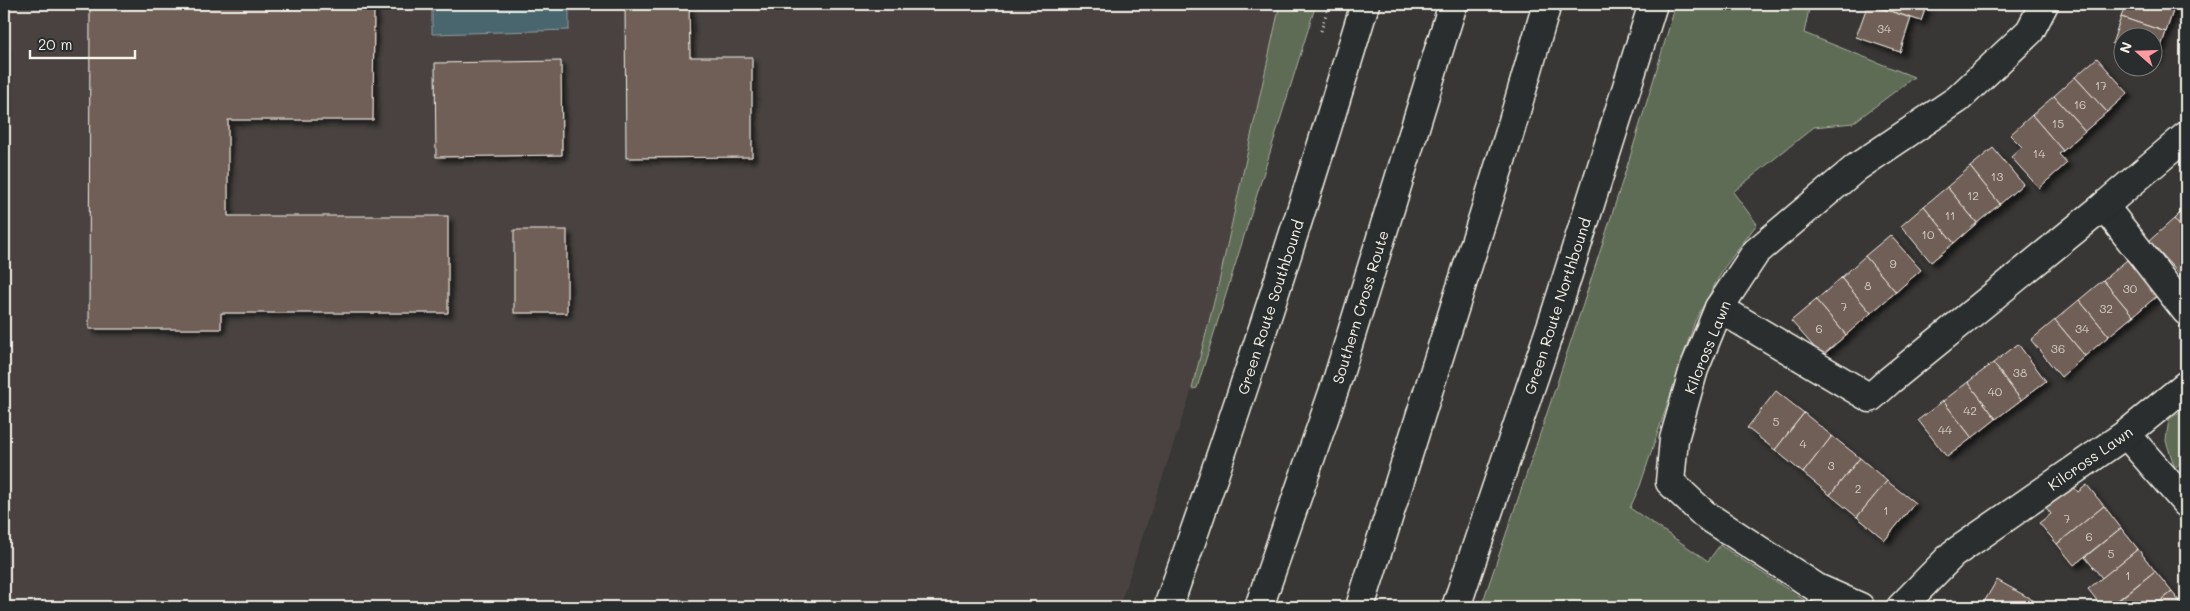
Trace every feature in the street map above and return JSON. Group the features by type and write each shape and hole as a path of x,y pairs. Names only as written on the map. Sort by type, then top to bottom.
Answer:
{"main road":[{"name":"Green Route Southbound","path":"1168,607 1227,440 1323,144 1365,4"},
{"name":"Southern Cross Route","path":"1259,607 1336,384 1453,4"},
{"path":"1360,607 1509,135 1547,4"},
{"name":"Green Route Northbound","path":"1456,607 1554,319 1653,4"},
{"name":"Kilcross Lawn","path":"1860,607 1817,588 1704,514 1670,482 1674,439 1694,370 1719,308 1756,252 1857,167 1958,99 2030,31 2044,4"},
{"path":"1719,308 1870,398 2104,206 2186,136"},
{"path":"2104,206 2186,311"},
{"name":"Kilcross Lawn","path":"1901,607 1953,554 2126,434 2186,385"},
{"path":"2126,434 2186,503"}],"path":[{"path":"1319,38 1328,4"}],"shaded area":[{"path":"4,4 1280,4 1219,282 1192,389 1119,607 4,607"}],"green space":[{"path":"1280,4 1316,4 1197,388 1192,389 1219,282"},
{"path":"1676,4 1810,4 1804,33 1914,77 1853,123 1814,127 1733,192 1757,224 1724,268 1695,321 1640,486 1630,508 1708,561 1720,545 1815,607 1481,607 1582,307"},
{"path":"2186,408 2186,458 2175,468 2166,441 2169,419"}],"water":[{"path":"432,4 569,4 569,30 432,34"}],"building":[{"path":"90,4 374,4 373,120 228,120 228,216 448,216 448,313 221,313 221,329 89,329"},
{"path":"625,4 689,4 690,57 752,57 752,157 626,158"},
{"path":"1868,4 1911,18 1900,52 1856,37"},
{"path":"1879,4 1927,4 1921,21 1878,7"},
{"path":"2126,4 2175,5 2166,32 2162,31 2162,28 2154,28 2121,17"},
{"path":"2121,17 2154,28 2117,28"},
{"path":"2162,31 2166,32 2162,44"},
{"path":"4,43 5,111 4,111"},
{"path":"2097,58 2112,75 2112,78 2115,78 2128,93 2107,112 2075,77"},
{"path":"561,61 562,155 436,157 435,63"},
{"path":"2075,77 2107,112 2085,131 2054,96"},
{"path":"2054,96 2085,131 2063,151 2032,115"},
{"path":"2032,115 2063,151 2059,154 2067,163 2039,188 2011,157 2022,147 2010,135"},
{"path":"1993,148 2023,184 2000,204 1970,167"},
{"path":"1970,167 2000,204 1977,223 1947,187"},
{"path":"1947,187 1977,223 1954,243 1924,206"},
{"path":"1924,206 1954,243 1931,262 1901,226"},
{"path":"2186,207 2186,233 2174,219"},
{"path":"2174,219 2186,233 2186,271 2181,276 2149,241"},
{"path":"514,230 567,230 567,313 514,313"},
{"path":"1890,235 1921,270 1896,292 1865,256"},
{"path":"1865,256 1896,292 1871,313 1841,278"},
{"path":"2127,260 2157,296 2133,316 2103,280"},
{"path":"1841,278 1871,313 1846,335 1816,300"},
{"path":"2103,280 2133,316 2109,336 2079,300"},
{"path":"1816,300 1846,335 1822,356 1791,321"},
{"path":"2079,300 2109,336 2085,356 2055,320"},
{"path":"2055,320 2085,356 2061,377 2031,340"},
{"path":"2018,344 2046,381 2021,400 1993,363"},
{"path":"1993,363 2021,400 1996,419 1968,382"},
{"path":"1968,382 1996,419 1972,438 1943,401"},
{"path":"1776,391 1804,413 1775,450 1747,428"},
{"path":"1943,401 1972,438 1947,457 1918,420"},
{"path":"1804,413 1832,436 1803,473 1775,450"},
{"path":"1832,436 1860,458 1830,495 1803,473"},
{"path":"1860,458 1887,481 1857,517 1830,495"},
{"path":"1887,481 1915,503 1885,540 1857,517"},
{"path":"2072,485 2078,492 2087,485 2104,506 2057,544 2039,523 2051,514 2045,506"},
{"path":"2104,506 2121,528 2074,565 2057,544"},
{"path":"2121,528 2138,549 2102,578 2085,557"},
{"path":"2138,549 2155,571 2109,607 2102,607 2088,589"},
{"path":"2155,571 2172,592 2153,607 2124,607 2119,600"},
{"path":"1997,580 2038,603 2036,607 1981,607"},
{"path":"2172,592 2184,607 2153,607"}]}
